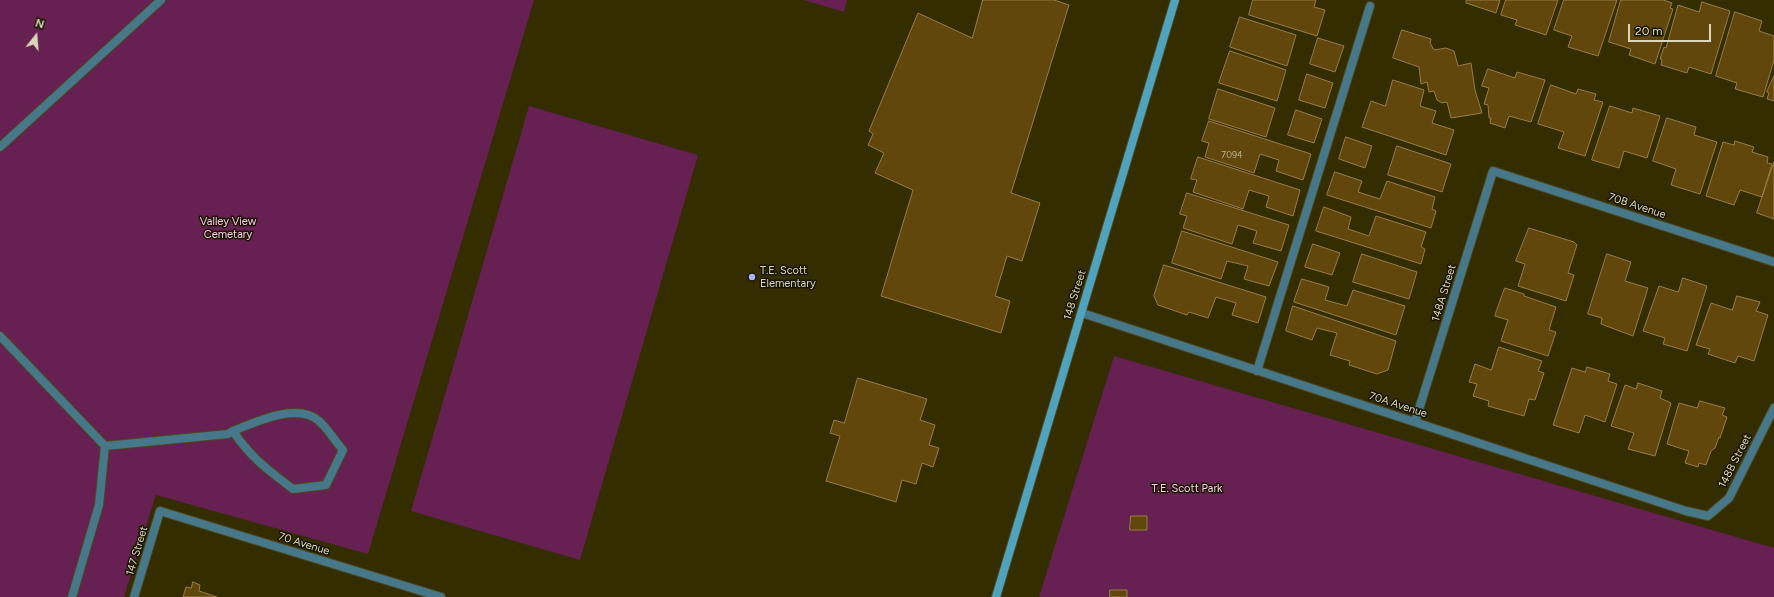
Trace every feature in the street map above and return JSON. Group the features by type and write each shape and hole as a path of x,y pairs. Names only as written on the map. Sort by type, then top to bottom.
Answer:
{"street":[{"path":"0,147 161,0"},
{"name":"148 Street","path":"996,597 1175,0"},
{"path":"1257,371 1370,6"},
{"name":"70B Avenue","path":"1493,170 1774,262"},
{"name":"148A Street","path":"1415,422 1493,170"},
{"name":"70A Avenue","path":"1082,313 1686,511 1708,516"},
{"path":"0,336 105,446 99,506 72,597"},
{"name":"148B Street","path":"1708,516 1729,498 1774,408"},
{"path":"105,446 228,434 234,431 276,415 302,414 318,420 343,450 326,485 293,489 259,463 241,442 234,431"},
{"name":"147 Street","path":"134,597 160,511"},
{"name":"70 Avenue","path":"160,511 441,597"}],"green space":[{"name":"Valley View Cemetary","path":"0,0 534,0 368,554 156,495 124,597 0,597"},
{"path":"803,0 847,0 844,12"},
{"path":"529,106 698,155 580,560 411,511"},
{"name":"T.E. Scott Park","path":"1114,356 1774,548 1774,597 1039,597"}],"building":[{"path":"983,0 1054,0 1069,5 1011,193 1040,203 1022,261 1007,256 995,296 1010,301 1001,333 881,296 913,190 875,173 884,153 868,145 873,134 869,131 918,13 972,38"},
{"path":"1253,0 1316,0 1314,7 1325,10 1317,36 1249,15"},
{"path":"1467,0 1500,0 1496,13 1466,3"},
{"path":"1506,0 1558,0 1546,35 1515,25 1517,20 1501,15"},
{"path":"1564,0 1617,0 1598,56 1568,47 1572,36 1554,30"},
{"path":"1621,0 1663,0 1672,3 1670,8 1673,9 1655,64 1629,55 1631,49 1609,42"},
{"path":"1702,2 1730,11 1711,74 1689,67 1687,73 1661,65 1662,59 1660,59 1664,47 1666,48 1678,5 1699,12"},
{"path":"1735,12 1762,21 1759,31 1774,36 1774,60 1763,97 1735,89 1737,83 1716,76"},
{"path":"1240,17 1296,35 1287,66 1230,47"},
{"path":"1402,30 1431,39 1430,43 1434,50 1446,48 1454,51 1458,66 1471,63 1475,90 1482,113 1451,118 1447,102 1442,103 1437,100 1434,91 1429,92 1427,82 1421,84 1419,67 1393,58"},
{"path":"1318,38 1344,46 1335,72 1310,64"},
{"path":"1230,51 1286,70 1277,101 1219,83"},
{"path":"1488,69 1515,78 1517,72 1545,80 1531,122 1509,116 1505,128 1490,123 1491,118 1489,118 1488,105 1484,104 1489,88 1482,86"},
{"path":"1307,74 1333,83 1325,108 1299,100"},
{"path":"1774,76 1774,101 1767,99 1769,93 1767,92"},
{"path":"1393,80 1424,90 1420,106 1436,111 1432,123 1454,130 1446,155 1362,127 1371,101 1385,106"},
{"path":"1551,85 1576,94 1578,89 1596,94 1594,100 1603,102 1585,156 1558,148 1564,132 1538,124"},
{"path":"1218,89 1275,108 1266,137 1209,119"},
{"path":"1610,106 1632,113 1633,108 1660,116 1647,158 1624,151 1619,168 1592,160"},
{"path":"1296,110 1322,119 1314,143 1288,135"},
{"path":"1667,118 1696,127 1694,135 1717,142 1700,194 1671,185 1676,169 1653,161"},
{"path":"1209,121 1311,154 1303,180 1276,171 1279,160 1260,154 1254,173 1205,157 1209,143 1202,141"},
{"path":"1346,137 1372,146 1365,168 1339,159"},
{"path":"1735,141 1754,147 1752,152 1768,157 1767,163 1772,164 1762,197 1740,190 1734,205 1706,196 1723,142 1734,145"},
{"path":"1397,146 1451,164 1442,192 1388,175"},
{"path":"1198,157 1300,190 1293,216 1266,207 1269,196 1249,190 1243,209 1193,192 1197,180 1191,179"},
{"path":"1774,162 1774,219 1757,213"},
{"path":"1335,172 1362,181 1358,192 1380,199 1387,181 1435,197 1432,209 1436,211 1431,228 1327,195"},
{"path":"1187,193 1289,225 1281,251 1253,243 1257,231 1238,225 1232,244 1183,228 1187,216 1180,214"},
{"path":"1324,207 1351,217 1348,229 1369,236 1376,216 1426,232 1421,247 1425,249 1421,264 1316,231"},
{"path":"1529,228 1574,242 1577,245 1568,273 1574,275 1566,301 1518,286 1525,264 1516,261"},
{"path":"1182,231 1278,262 1269,286 1244,279 1248,266 1227,261 1221,279 1172,263"},
{"path":"1313,244 1340,253 1332,275 1305,267"},
{"path":"1362,254 1417,272 1409,299 1353,282"},
{"path":"1607,254 1631,262 1625,281 1648,288 1633,336 1601,324 1602,318 1588,314"},
{"path":"1164,265 1266,297 1258,323 1232,315 1236,303 1216,297 1208,318 1189,312 1187,315 1158,305 1154,296"},
{"path":"1683,278 1707,286 1687,351 1663,344 1665,338 1643,331 1659,286 1678,292"},
{"path":"1302,279 1329,287 1325,300 1347,306 1353,290 1405,306 1396,335 1294,302"},
{"path":"1505,288 1556,307 1549,330 1556,332 1548,356 1501,341 1508,320 1495,316"},
{"path":"1737,296 1760,302 1756,311 1768,315 1754,361 1738,356 1735,363 1708,354 1710,349 1696,345 1711,303 1732,310"},
{"path":"1293,306 1396,341 1388,370 1377,374 1349,365 1350,361 1330,355 1337,333 1317,328 1312,340 1286,331"},
{"path":"1499,347 1542,361 1538,371 1544,373 1535,400 1529,399 1524,416 1488,406 1489,401 1473,396 1477,384 1469,382 1475,364 1491,370"},
{"path":"1587,367 1610,374 1608,381 1617,384 1605,422 1585,415 1579,433 1553,425 1572,368 1585,372"},
{"path":"858,378 927,399 920,420 935,425 929,445 939,448 933,467 922,463 916,484 902,480 896,502 826,481 840,436 830,433 834,420 844,423"},
{"path":"1638,383 1662,391 1660,398 1671,403 1655,456 1628,449 1634,433 1611,426 1625,385 1636,389"},
{"path":"1700,401 1725,408 1722,415 1727,417 1720,438 1719,437 1715,448 1711,451 1706,465 1699,463 1698,467 1685,463 1689,451 1667,444 1679,403 1697,408"},
{"path":"1131,516 1147,516 1147,530 1130,530"},
{"path":"193,582 200,585 199,591 217,597 183,597 186,587 191,588"},
{"path":"1110,590 1127,590 1127,597 1110,597"}],"place":[{"name":"T.E. Scott Elementary","path":"752,277"}]}
